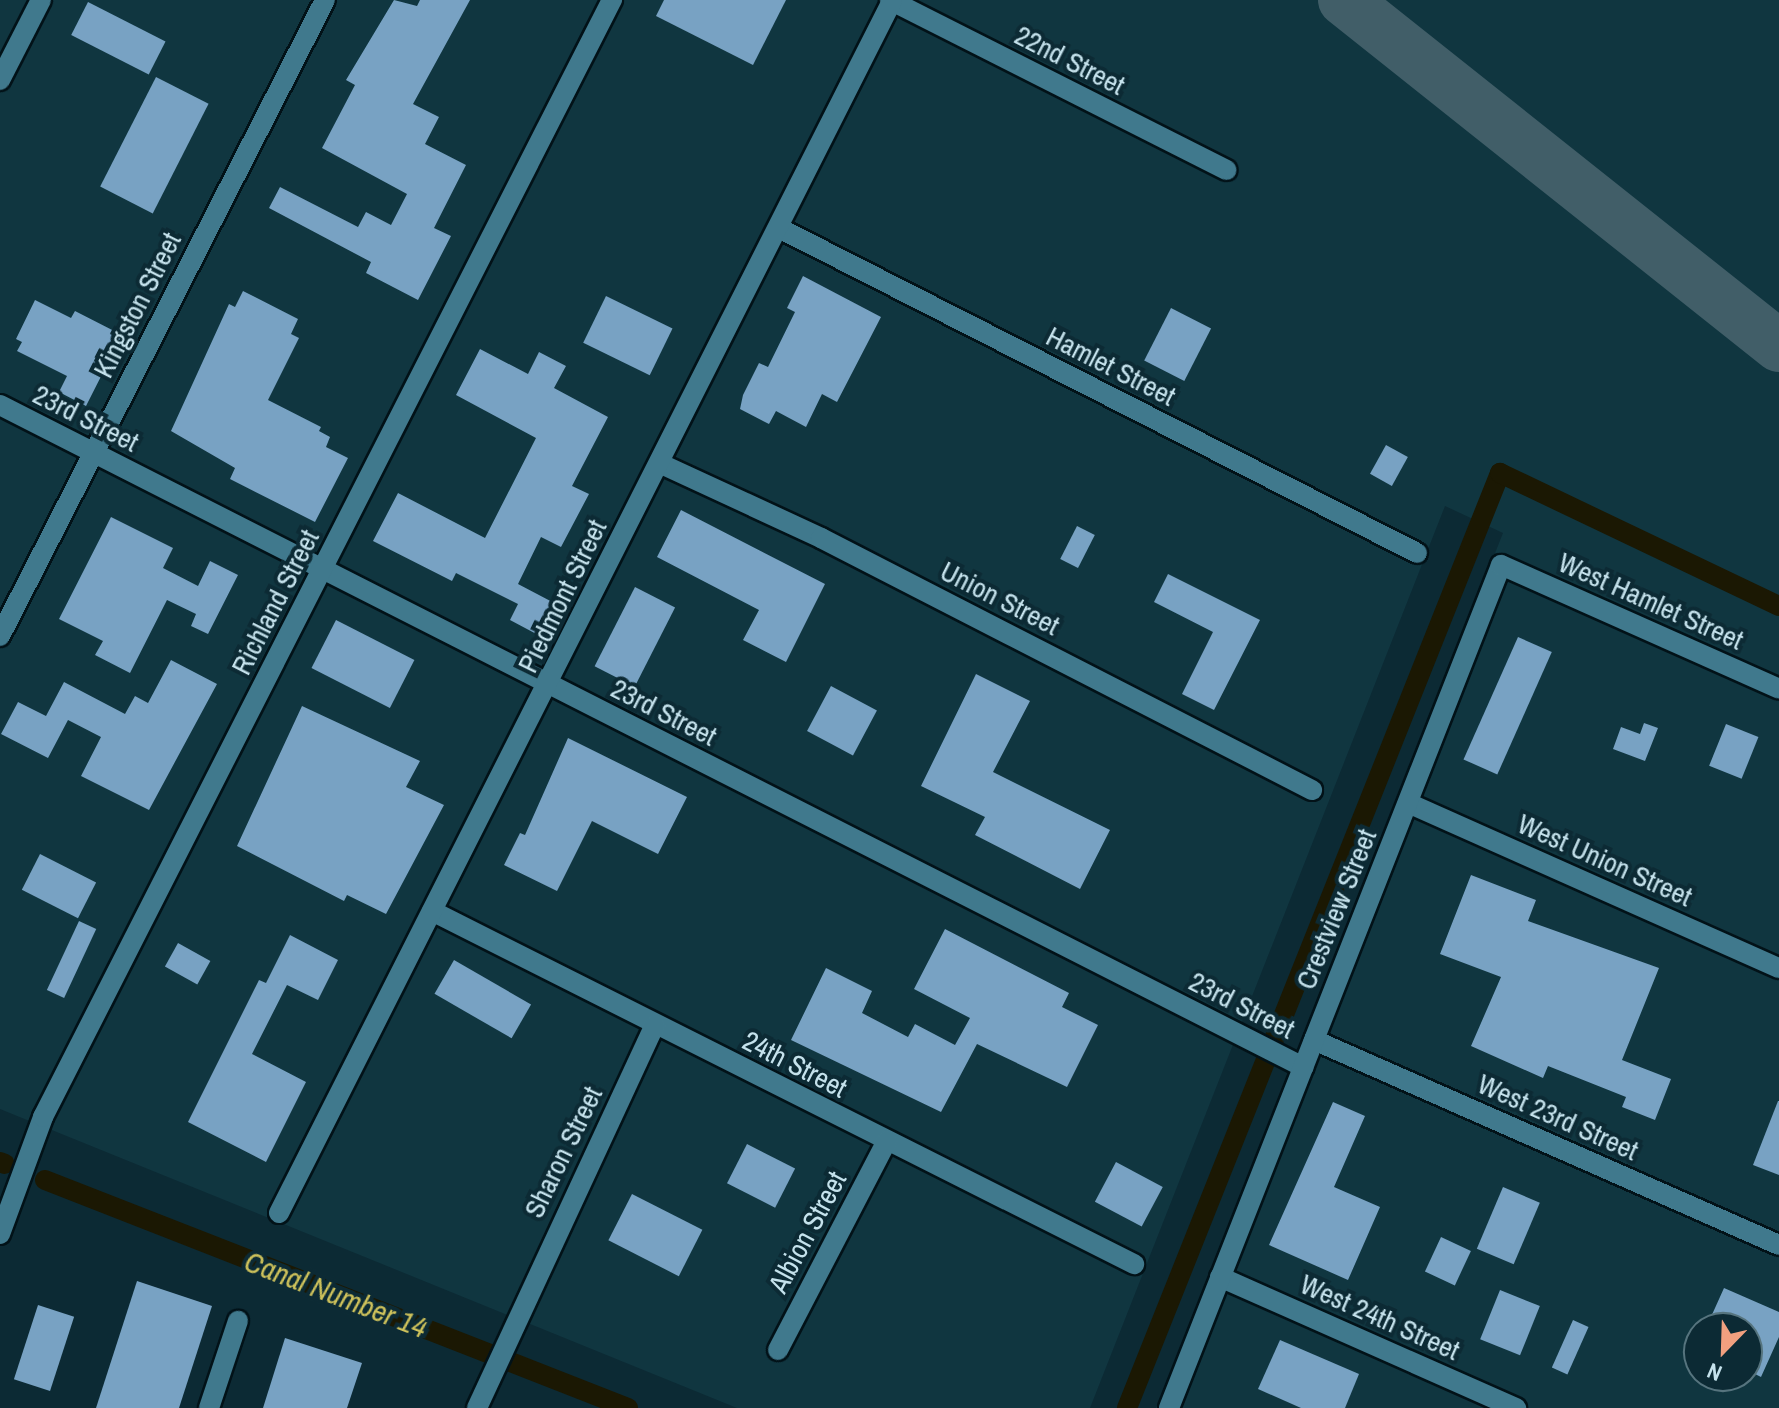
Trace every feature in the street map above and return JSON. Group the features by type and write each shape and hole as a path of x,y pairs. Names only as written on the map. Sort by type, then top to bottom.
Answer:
{"street":[{"path":"0,80 41,0"},
{"name":"Kingston Street","path":"0,636 325,0"},
{"name":"Richland Street","path":"0,1234 43,1117 612,0"},
{"name":"22nd Street","path":"891,1 1226,170"},
{"name":"Piedmont Street","path":"279,1213 550,686 891,1"},
{"name":"Hamlet Street","path":"779,228 1417,553"},
{"name":"23rd Street","path":"0,405 1294,1063"},
{"name":"Union Street","path":"659,463 821,538 1312,790"},
{"name":"West Hamlet Street","path":"1501,565 1779,689"},
{"name":"Crestview Street","path":"1169,1408 1220,1277 1294,1063 1314,1040 1501,565"},
{"name":"West Union Street","path":"1408,803 1779,968"},
{"name":"24th Street","path":"432,911 1134,1264"},
{"name":"Sharon Street","path":"477,1408 521,1304 655,1025"},
{"name":"West 23rd Street","path":"1314,1040 1779,1245"},
{"name":"Albion Street","path":"778,1350 887,1141"},
{"name":"West 24th Street","path":"1220,1277 1516,1408"},
{"path":"209,1408 238,1321"}],"shaded area":[{"path":"0,0 1779,0 1779,1408 1156,1408 1503,533 1445,506 1090,1408 737,1408 0,1109"}],"building":[{"path":"394,0 417,6 420,0 470,0 413,104 439,117 425,144 466,165 434,228 451,236 418,300 366,273 371,262 269,208 280,187 358,227 366,212 391,225 407,194 322,148 355,85 346,80"},
{"path":"664,0 786,0 753,65 656,16"},
{"path":"88,2 166,41 149,74 71,35"},
{"path":"156,77 209,104 153,213 100,187"},
{"path":"803,276 881,317 837,402 822,394 806,427 776,411 769,424 740,409 743,395 759,363 768,367 795,312 787,308"},
{"path":"243,291 298,319 291,334 299,338 268,400 321,427 319,431 330,437 326,447 348,458 315,522 230,479 235,468 171,431 229,304 235,307"},
{"path":"606,296 673,328 650,375 583,343"},
{"path":"35,300 71,318 75,311 122,335 86,406 59,392 67,376 17,351 22,342 16,339"},
{"path":"1171,308 1211,328 1184,381 1144,361"},
{"path":"480,349 528,374 539,352 566,366 554,388 608,417 572,486 589,494 561,547 541,537 518,584 558,605 542,637 510,620 518,604 456,573 452,581 373,541 398,493 485,538 536,438 456,395"},
{"path":"1386,445 1408,457 1392,486 1370,474"},
{"path":"681,510 825,584 786,662 743,640 759,610 657,557"},
{"path":"111,517 173,548 163,568 198,586 210,561 238,575 208,634 191,626 196,614 167,600 130,673 95,655 103,641 59,619"},
{"path":"1077,526 1095,535 1078,568 1060,559"},
{"path":"1168,574 1260,620 1214,710 1182,694 1213,632 1154,602"},
{"path":"635,587 675,607 635,687 595,666"},
{"path":"336,620 414,660 390,708 311,668"},
{"path":"1518,637 1552,652 1497,774 1463,759"},
{"path":"171,660 217,684 149,810 81,776 101,737 68,720 48,758 1,734 18,702 46,716 64,682 125,714 135,696 148,703"},
{"path":"976,674 1030,701 993,772 1110,830 1080,889 975,835 985,817 921,786"},
{"path":"831,686 877,710 853,755 807,731"},
{"path":"302,706 420,761 406,787 444,805 386,914 347,895 344,901 237,846"},
{"path":"1644,723 1658,728 1645,761 1613,749 1621,727 1640,734"},
{"path":"1726,724 1758,737 1742,779 1709,766"},
{"path":"568,738 687,797 658,854 592,821 557,891 504,865 520,833 525,835"},
{"path":"40,854 96,883 78,918 22,890"},
{"path":"1471,875 1536,900 1528,921 1659,968 1622,1060 1671,1079 1655,1120 1622,1107 1626,1097 1548,1066 1543,1078 1471,1046 1501,977 1440,954"},
{"path":"79,921 96,929 64,998 47,990"},
{"path":"945,929 1069,993 1062,1007 1098,1025 1067,1087 977,1044 941,1112 791,1040 826,968 872,991 862,1013 908,1037 915,1024 955,1045 970,1018 914,989"},
{"path":"290,935 338,960 318,1000 287,985 252,1054 306,1082 266,1162 188,1122 259,980 266,983"},
{"path":"178,943 210,961 197,985 165,967"},
{"path":"454,960 531,1004 512,1038 435,994"},
{"path":"1779,1101 1779,1175 1753,1165"},
{"path":"1333,1102 1365,1116 1334,1187 1380,1207 1348,1280 1269,1245"},
{"path":"747,1144 795,1169 775,1208 727,1183"},
{"path":"1116,1162 1163,1187 1142,1227 1095,1202"},
{"path":"1503,1187 1540,1203 1514,1264 1477,1249"},
{"path":"632,1194 702,1230 679,1276 608,1240"},
{"path":"1441,1237 1471,1251 1455,1285 1425,1271"},
{"path":"137,1281 212,1306 179,1408 96,1408"},
{"path":"1724,1288 1779,1312 1779,1337 1763,1373 1763,1312 1713,1312"},
{"path":"1500,1290 1540,1306 1520,1355 1480,1339"},
{"path":"38,1305 74,1317 50,1391 14,1379"},
{"path":"1573,1320 1589,1327 1567,1374 1552,1368"},
{"path":"285,1338 362,1363 347,1408 263,1408"},
{"path":"1280,1340 1359,1374 1345,1408 1301,1408 1258,1389"}],"waterway":[{"path":"1127,1408 1500,473 1779,606"},
{"name":"Canal Number 14","path":"0,1162 5,1164"},
{"name":"Canal Number 14","path":"45,1180 628,1408"}],"taxiway":[{"path":"1344,0 1779,346"}]}
